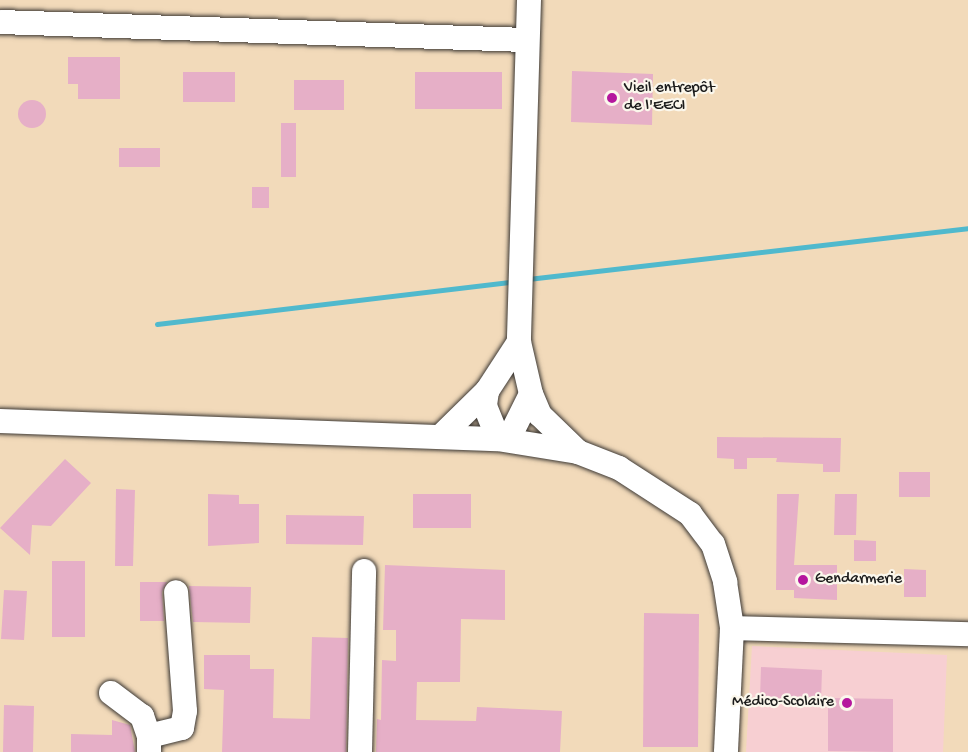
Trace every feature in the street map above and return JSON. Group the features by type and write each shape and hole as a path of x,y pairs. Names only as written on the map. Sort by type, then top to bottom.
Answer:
{"street":[{"path":"529,0 519,342 531,394 540,415 578,452"},
{"path":"0,22 527,40"},
{"path":"440,437 487,391 519,342"},
{"path":"487,391 485,406 498,439"},
{"path":"498,439 512,432 531,394"},
{"path":"0,421 498,439 578,452 619,468 690,514 713,544 725,582 732,628 726,752"},
{"path":"360,752 364,571"},
{"path":"111,693 142,716 149,744 182,728 185,711 176,592"},
{"path":"732,628 968,634"}],"shaded area":[{"name":"Médico-Scolaire","path":"752,646 947,655 943,752 746,752"}],"building":[{"path":"68,57 120,57 120,99 78,99 78,84 68,84"},
{"name":"Vieil entrepôt de l'EECI","path":"572,71 653,74 652,125 571,122"},
{"path":"183,72 235,72 235,102 183,102"},
{"path":"415,72 502,72 502,109 415,109"},
{"path":"294,80 344,80 344,110 294,110"},
{"path":"32,100 42,104 46,114 42,124 32,128 22,124 18,114 22,104"},
{"path":"281,123 296,123 296,177 281,177"},
{"path":"119,148 160,148 160,167 119,167"},
{"path":"252,187 269,187 269,208 252,208"},
{"path":"717,437 841,438 840,472 823,472 823,464 776,462 777,458 747,458 747,469 734,469 734,459 717,458"},
{"path":"65,459 91,483 51,526 32,525 30,555 0,528"},
{"path":"899,472 930,472 930,497 899,497"},
{"path":"116,489 135,490 133,566 115,566"},
{"path":"208,494 239,495 239,504 259,504 259,543 208,546"},
{"path":"413,494 471,494 471,528 413,528"},
{"path":"777,494 799,494 794,565 837,565 837,600 794,598 794,590 776,590"},
{"path":"835,494 857,494 856,535 834,535"},
{"path":"286,515 364,516 363,545 286,544"},
{"path":"854,540 876,541 876,561 854,561"},
{"path":"52,561 85,561 85,637 52,637"},
{"path":"385,565 505,570 505,620 461,619 460,682 417,682 416,720 476,721 477,707 562,711 560,752 376,752 377,719 381,720 382,660 396,661 396,630 383,630"},
{"path":"904,569 926,570 926,597 904,597"},
{"path":"140,582 167,582 162,592 164,621 140,621"},
{"path":"189,586 251,587 250,623 193,622"},
{"path":"4,590 27,591 24,640 1,639"},
{"path":"644,613 699,614 698,747 643,747"},
{"path":"312,637 348,638 346,752 222,752 224,690 204,689 204,655 250,655 250,669 274,669 273,718 310,719"},
{"path":"761,667 822,670 821,701 760,698"},
{"path":"828,698 893,699 893,752 828,751"},
{"path":"4,705 34,706 33,752 3,752"},
{"path":"112,720 130,725 135,752 71,752 71,734 112,735"}],"waterway":[{"path":"528,279 968,228"},
{"path":"157,324 515,281"}],"place":[{"name":"Vieil entrepôt de l'EECI","path":"612,98"},
{"name":"Gendarmerie","path":"803,580"},
{"name":"Médico-Scolaire","path":"847,703"}]}
